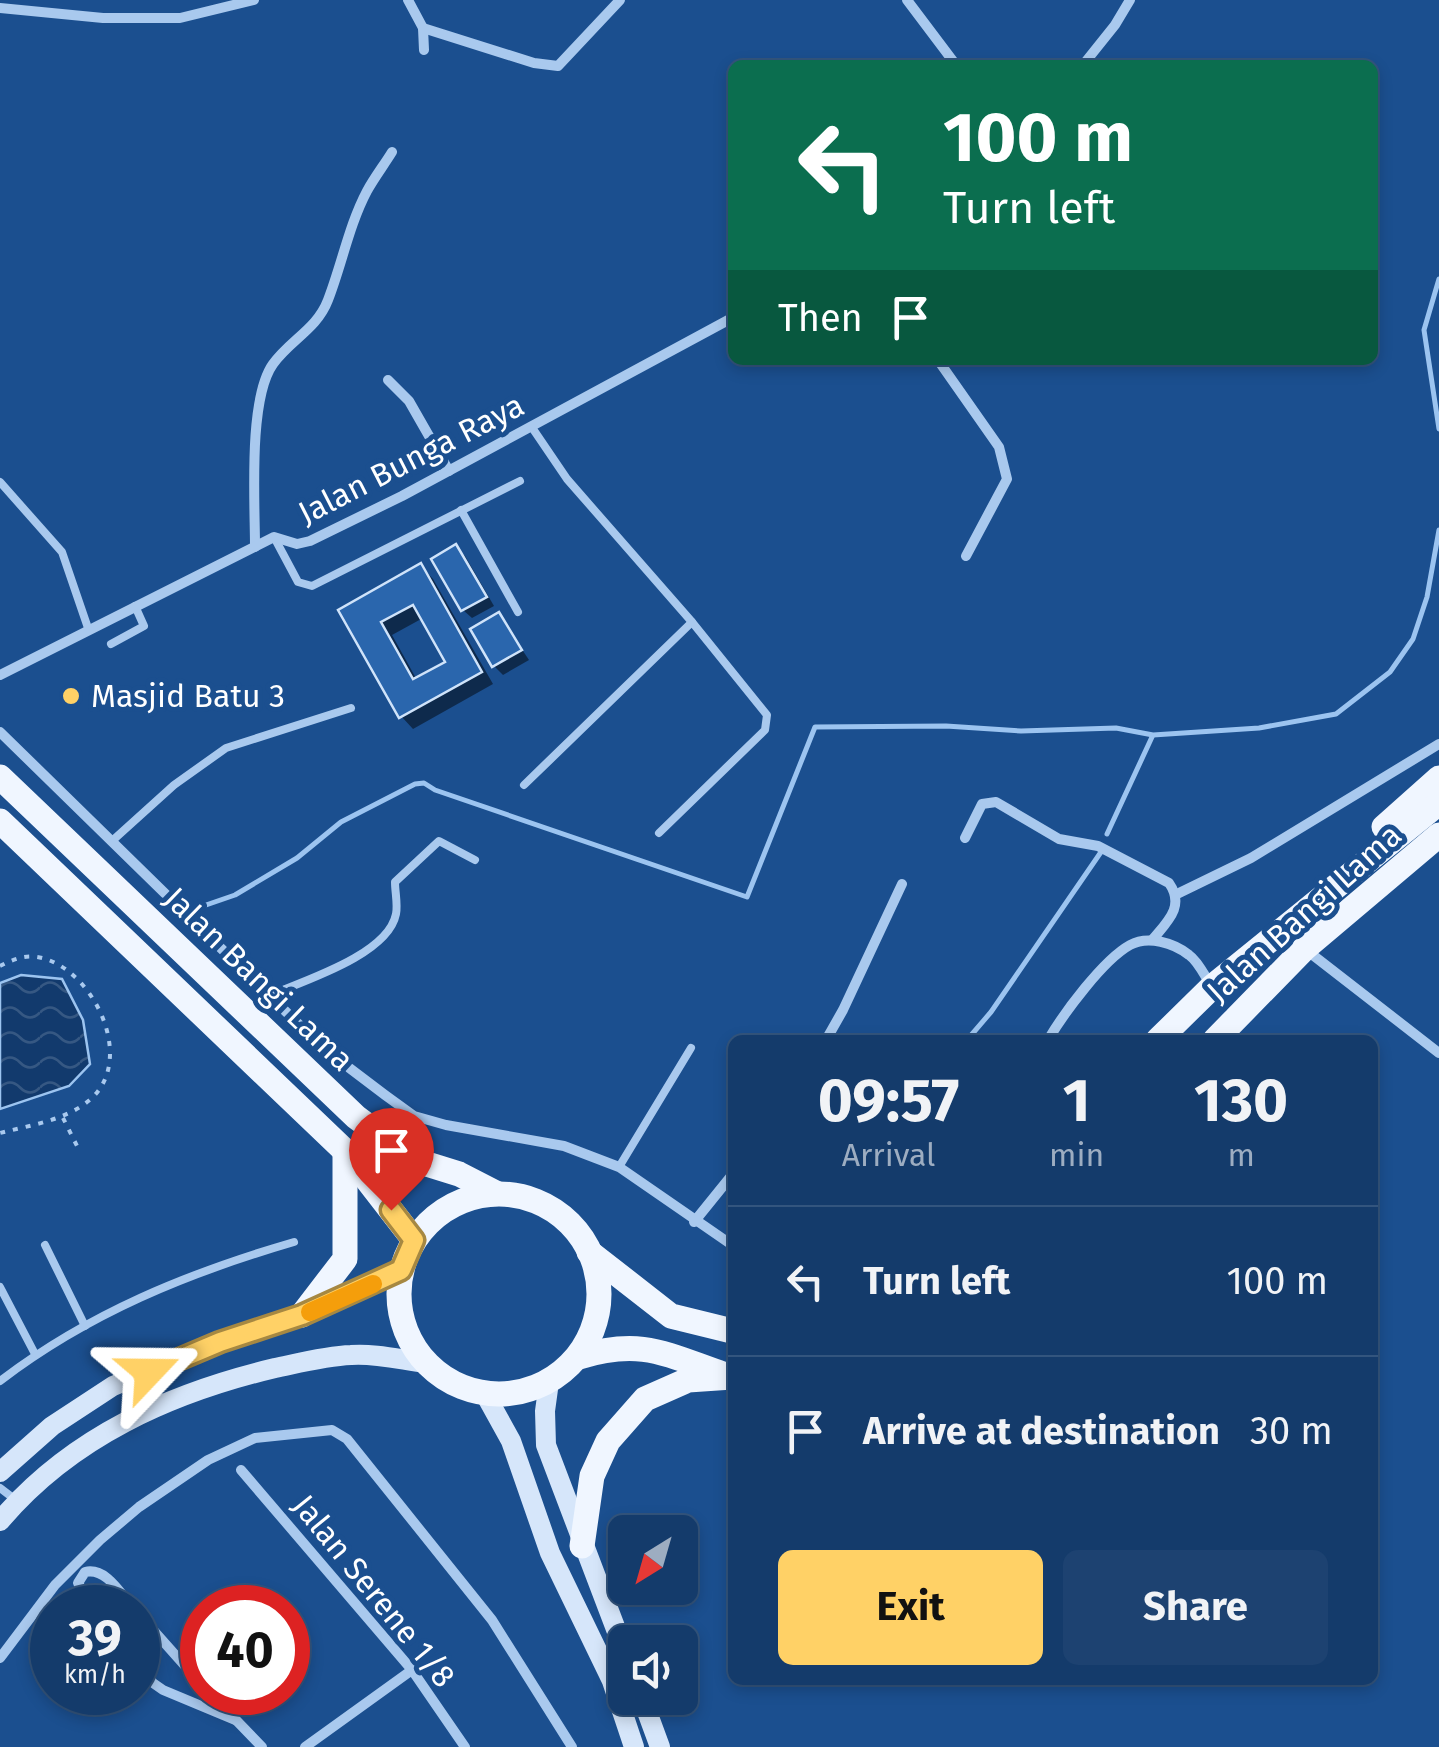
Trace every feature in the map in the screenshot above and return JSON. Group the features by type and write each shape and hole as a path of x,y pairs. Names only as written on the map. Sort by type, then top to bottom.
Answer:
{"main road":[{"name":"Jalan Bangi Lama","path":"0,777 356,1116 414,1160 458,1174 496,1193 529,1198 559,1213 582,1237 596,1268 600,1301 594,1328 579,1357"},
{"name":"Jalan Bangi Lama","path":"1306,911 1354,855 1439,778"},
{"name":"Jalan Bangi Lama","path":"1163,1035 1212,987 1439,803"},
{"path":"0,821 345,1151 414,1240"},
{"name":"Jalan Bangi Lama","path":"1220,1035 1304,948 1439,835"},
{"path":"302,1315 345,1258 345,1151"},
{"path":"485,1394 453,1383 426,1363 408,1336 399,1304 401,1270 414,1240 434,1216 463,1200 496,1193"},
{"name":"Jalan Bangi Lama","path":"589,1252 671,1316 728,1330"},
{"name":"Jalan Bangi Lama","path":"485,1394 518,1393 549,1382 579,1357 610,1347 645,1348 728,1376"},
{"path":"582,1546 592,1476 608,1442 645,1399 688,1380 728,1377"}],"street":[{"path":"0,8 102,18 180,18 254,0"},
{"path":"408,0 423,28 424,50"},
{"path":"423,28 534,63 558,66 620,0"},
{"path":"907,0 952,60"},
{"path":"1087,60 1130,0"},
{"path":"255,547 255,464 264,383 274,363 318,319 367,191 392,152"},
{"name":"Jalan Bunga Raya","path":"0,674 274,537 297,544 310,541 728,320"},
{"path":"942,365 999,447 1007,479 966,556"},
{"path":"388,380 412,406 449,470"},
{"path":"0,732 322,1048 414,1116 564,1146 620,1167 728,1243"},
{"path":"1176,894 1251,858 1439,744"},
{"path":"965,838 982,804 996,802 1059,838 1098,846 1169,883 1176,894 1175,912 1153,940"},
{"path":"829,1035 902,884"},
{"path":"1052,1035 1090,982 1131,944 1153,940 1192,956 1212,987"},
{"path":"1304,948 1439,1052"},
{"path":"694,1222 728,1180"},
{"path":"0,1472 52,1426 113,1386 220,1342 302,1315 401,1270"},
{"path":"0,1522 52,1467 134,1415 233,1378 352,1354 426,1363"},
{"path":"549,1382 546,1444 614,1625"},
{"path":"485,1394 511,1441 550,1553 612,1681 634,1747"},
{"path":"0,1658 55,1585 139,1507 208,1460 255,1438 332,1430 347,1439 492,1620 572,1747"},
{"name":"Jalan Serene 1/8","path":"241,1470 412,1670 464,1747"},
{"path":"79,1585 85,1572 94,1570 113,1585"},
{"path":"160,1638 180,1660"},
{"path":"305,1747 412,1670"},
{"path":"160,1687 235,1720"},
{"path":"230,1715 262,1747"},
{"path":"648,1715 660,1747"}],"lane":[{"path":"531,426 567,479 767,715 765,730 659,833"},
{"path":"0,482 62,552 88,628"},
{"path":"274,537 298,582 312,586 520,482"},
{"path":"461,510 518,612"},
{"path":"111,644 144,626 134,606"},
{"path":"524,785 692,622"},
{"path":"112,841 174,785 226,748 351,708"},
{"path":"268,996 356,960 377,942 396,916 395,882 439,841 475,860"},
{"path":"620,1167 691,1048"},
{"path":"0,1381 35,1354 85,1326 210,1267 294,1242"},
{"path":"45,1245 85,1326"},
{"path":"0,1287 35,1354"},
{"path":"0,1488 17,1502"}],"path":[{"path":"0,966 20,957 37,957 73,973 108,1031 111,1060 94,1096 62,1116 0,1133"},
{"path":"62,1116 78,1150"}],"water":[{"path":"21,975 62,979 83,1020 90,1064 69,1086 0,1109 0,983"}],"building":[{"path":"456,544 487,597 461,611 431,559"},
{"path":"421,563 482,672 399,718 338,610","holes":["413,605 445,662 413,679 381,622"]},
{"path":"499,612 522,650 492,667 470,629"}],"waterway":[{"path":"1439,279 1424,330 1439,429"},
{"path":"206,905 235,895 297,858 341,822 424,783 747,897 815,727 946,726 1021,731 1116,728 1153,735 1259,728 1336,714 1390,672 1413,639 1427,597 1439,530"},
{"path":"1107,834 1152,737"},
{"path":"971,1035 1101,852"}],"slow traffic":[{"path":"310,1312 373,1284"}],"place":[{"name":"Masjid Batu 3","path":"71,696"}],"route":[{"path":"149,1372 220,1342 302,1315 401,1270 414,1240 391,1210"}]}
